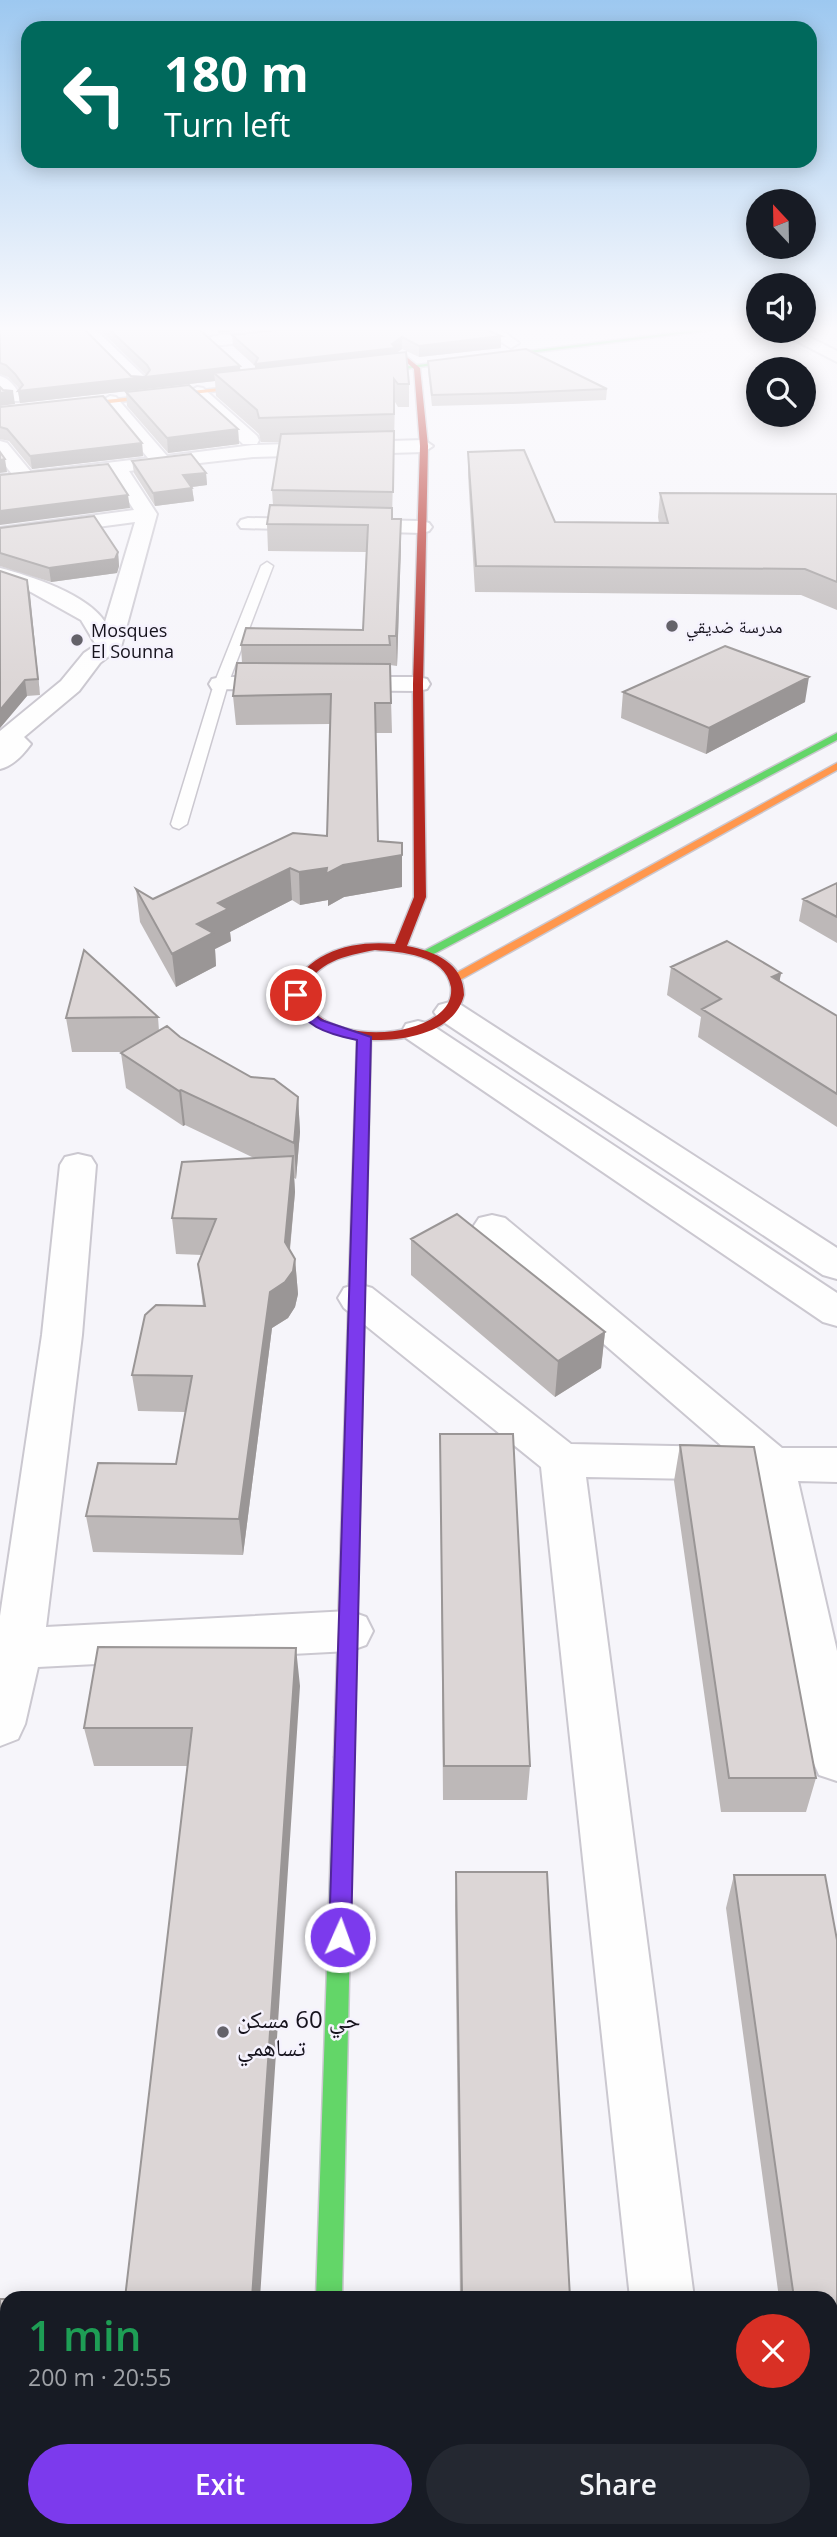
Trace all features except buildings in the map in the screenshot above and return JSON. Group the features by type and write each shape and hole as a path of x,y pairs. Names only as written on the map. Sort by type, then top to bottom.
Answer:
{"street":[{"path":"1,448 26,478"},
{"path":"150,448 162,462"},
{"path":"0,481 277,448"},
{"path":"400,947 420,897 418,684 424,448"},
{"path":"2,745 70,686 92,658 109,647 147,514 117,468"},
{"path":"0,534 147,514"},
{"path":"248,524 422,527"},
{"path":"0,575 38,587 90,616 109,647"},
{"path":"221,684 418,684"},
{"path":"424,954 837,736"},
{"path":"455,977 837,766"},
{"path":"362,947 400,947 424,954 443,964 455,977 458,988 457,1000 450,1012 418,1031 364,1037 338,1032 317,1023 302,1010 296,995 298,981 309,967 327,956 362,947"},
{"path":"450,1012 837,1266"},
{"path":"418,1031 837,1312"},
{"path":"329,2291 364,1037"},
{"path":"0,1724 19,1648 62,1335 78,1166"},
{"path":"492,1227 772,1464 837,1759"},
{"path":"358,1298 562,1460 837,1465"},
{"path":"562,1460 661,2291"},
{"path":"19,1648 349,1631"}],"lane":[{"path":"178,824 221,684 267,566"}],"traffic: fast":[{"path":"424,954 837,736"},
{"path":"329,2291 344,1757"}],"traffic: slow":[{"path":"455,977 837,766"},
{"path":"344,1757 357,1284"}],"traffic: jam":[{"path":"400,947 420,897 418,684 424,448"},
{"path":"375,946 424,953 445,965 453,974 457,985 455,1004 442,1018 428,1026 392,1036 353,1034 335,1029 319,1022 306,1011 296,992 309,970 338,954 375,946"},
{"path":"357,1284 364,1037"}],"place":[{"name":"مدرسة ضديقي","path":"672,626"},
{"name":"Mosques El Sounna","path":"77,640"},
{"name":"حي 60 مسكن تساهمي","path":"223,2032"}],"route":[{"path":"296,995 302,1010 317,1023 338,1032 364,1037 340,1937"}]}
